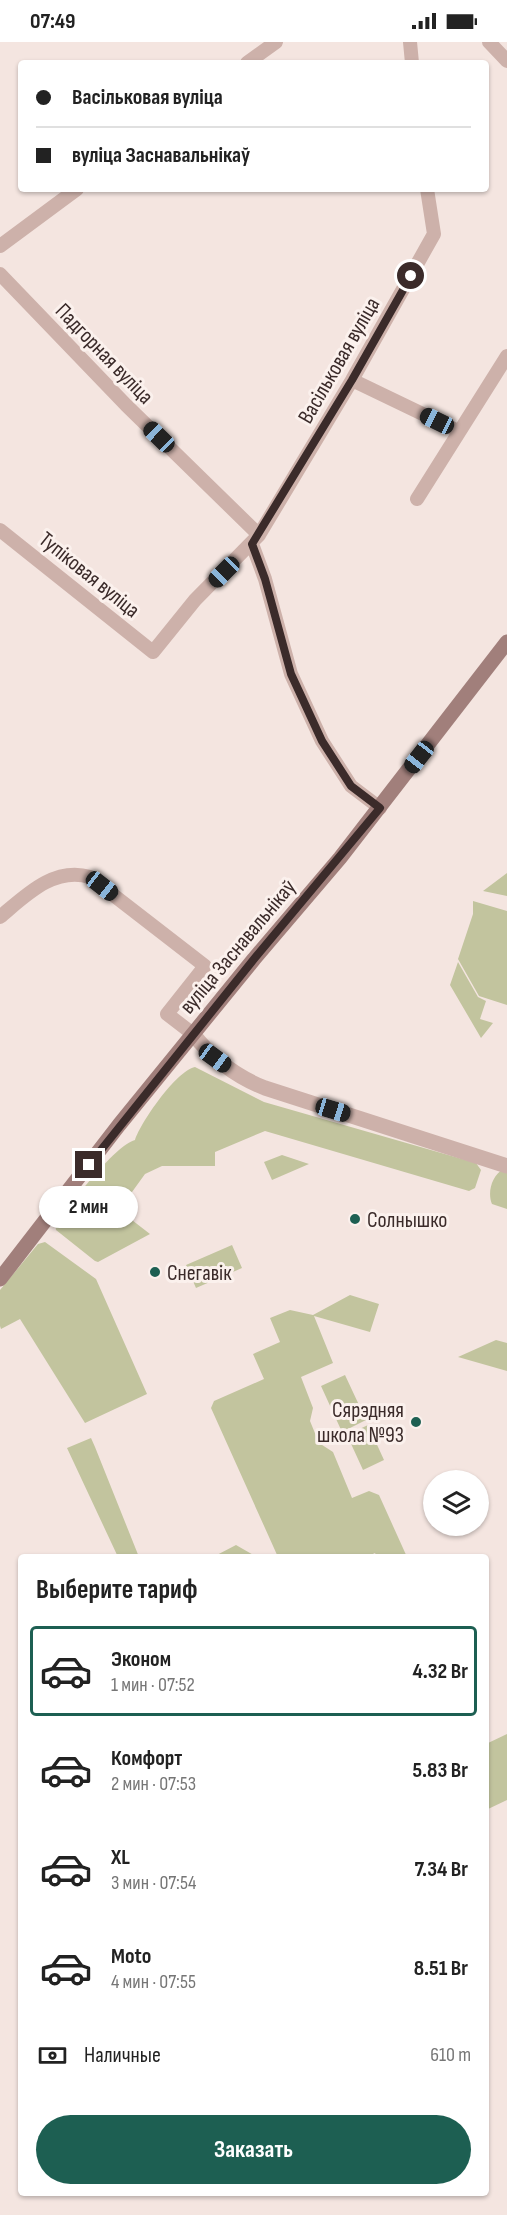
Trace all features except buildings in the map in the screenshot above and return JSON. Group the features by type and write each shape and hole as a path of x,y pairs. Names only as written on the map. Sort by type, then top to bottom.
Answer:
{"main road":[{"name":"вуліца Заснавальнікаў","path":"0,1279 193,1034 380,808 507,642"}],"street":[{"path":"251,60 276,42"},
{"path":"410,42 412,60"},
{"path":"489,42 507,60"},
{"path":"0,246 73,192"},
{"name":"Васільковая вуліца","path":"153,652 195,600 255,539 352,380 434,234 427,192"},
{"name":"Падгорная вуліца","path":"0,274 255,539"},
{"path":"417,499 507,356"},
{"path":"352,380 458,431"},
{"name":"Тупіковая вуліца","path":"0,530 153,652"},
{"path":"255,539 291,674 322,741 351,786 380,808"},
{"name":"вуліца Заснавальнікаў","path":"0,917 51,879 78,873 90,877 205,966 167,1014 193,1034"},
{"path":"193,1034 215,1058 252,1083 507,1166"}],"green space":[{"path":"507,873 507,896 483,891"},
{"path":"473,901 507,911 507,1005 479,996 458,959 473,914"},
{"path":"458,962 478,997 486,1001 480,1019 493,1023 481,1038 450,985"},
{"path":"195,1067 264,1102 476,1163 481,1170 475,1188 469,1191 265,1131 215,1152 215,1166 162,1166 145,1174 119,1210 150,1234 98,1262 95,1261 56,1230 55,1224 104,1164 135,1140 152,1110 169,1087"},
{"path":"282,1155 309,1164 272,1180 264,1162"},
{"path":"503,1169 507,1170 507,1209 492,1204 490,1194 493,1180"},
{"path":"45,1242 96,1279 147,1394 85,1423 20,1319 1,1329 0,1326 0,1290 38,1244"},
{"path":"232,1245 242,1268 196,1288 186,1265"},
{"path":"350,1295 379,1304 370,1332 314,1316 333,1363 301,1377 313,1408 310,1421 319,1443 333,1452 352,1498 369,1491 379,1495 406,1554 277,1554 211,1408 214,1401 264,1379 253,1354 280,1342 270,1318 290,1310 313,1315"},
{"path":"496,1340 507,1343 507,1371 458,1357"},
{"path":"345,1375 366,1420 342,1432 321,1386"},
{"path":"368,1425 384,1460 363,1470 347,1435"},
{"path":"91,1438 138,1554 117,1554 67,1448"},
{"path":"236,1545 252,1554 219,1554"},
{"path":"507,1734 507,1800 489,1809 489,1743"}],"place":[{"name":"Солнышко","path":"355,1219"},
{"name":"Снегавік","path":"155,1272"},
{"name":"Сярэдняя школа №93","path":"416,1422"}],"route":[{"path":"89,1165 254,959 380,808 351,786 322,741 291,674 265,579 252,544 352,380 411,276"}]}
